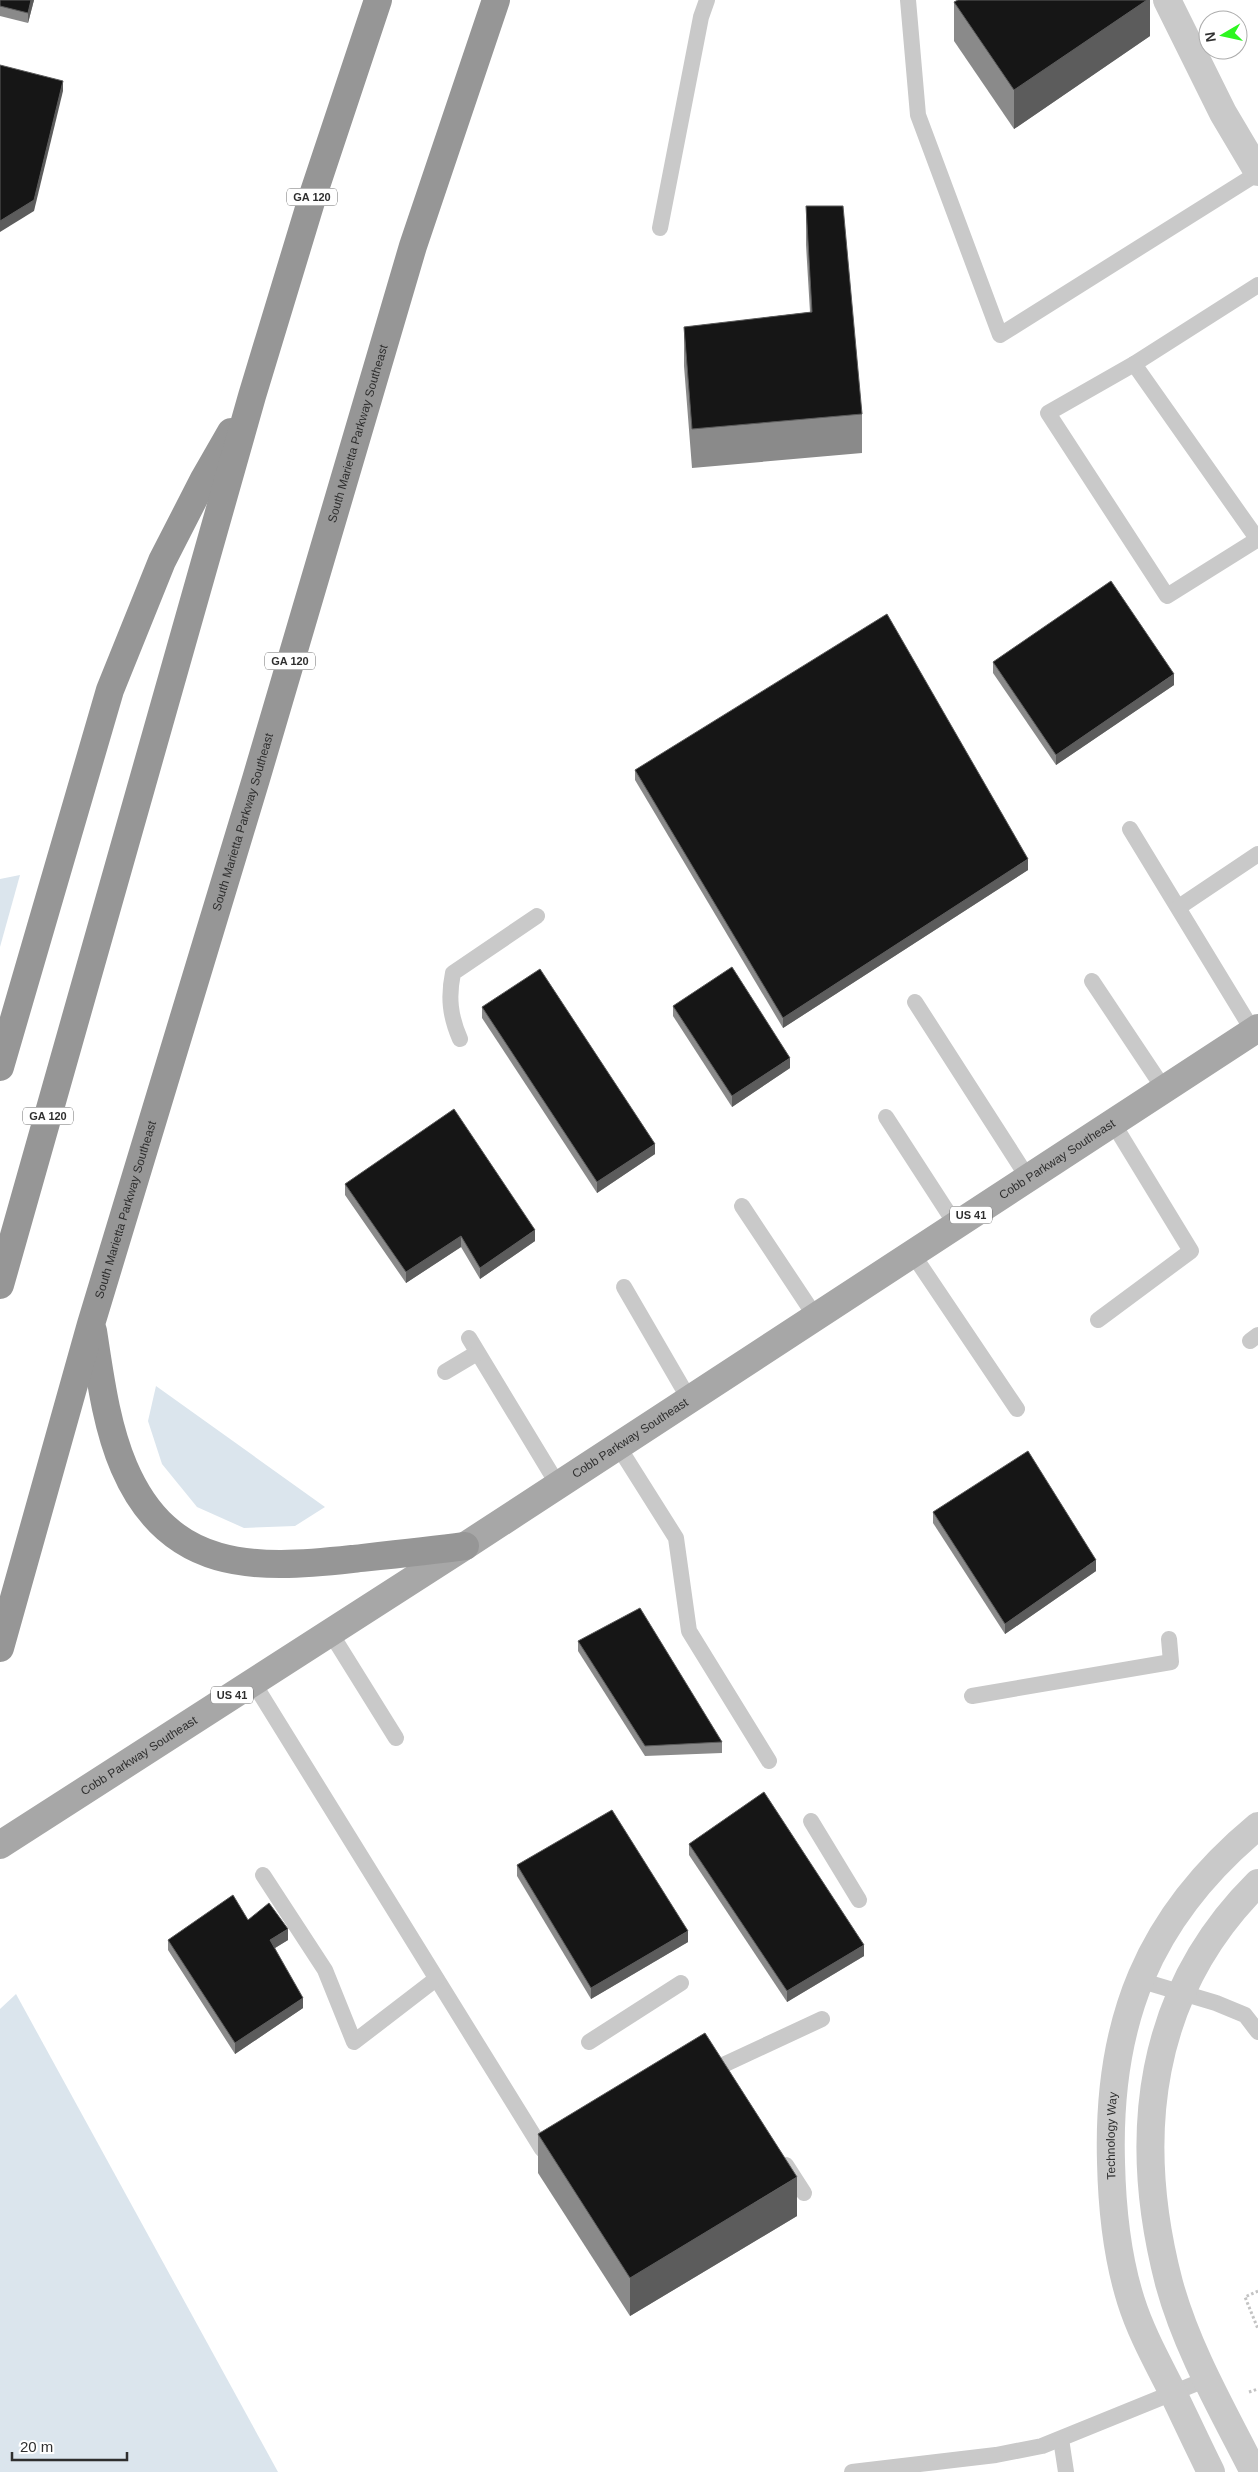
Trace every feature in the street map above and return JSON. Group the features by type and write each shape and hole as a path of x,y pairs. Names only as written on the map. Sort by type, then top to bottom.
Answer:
{"highway":[{"name":"GA 120","path":"0,1285 252,396 313,196 378,0"},
{"name":"South Marietta Parkway Southeast","path":"0,1648 92,1324 256,779 413,246 496,0"},
{"path":"0,1067 110,690 162,561 204,479 252,396"},
{"path":"92,1324 111,1428 124,1467 139,1496 155,1518 181,1541 216,1556 255,1564 296,1565 465,1546"}],"main road":[{"name":"Cobb Parkway Southeast","path":"0,1845 465,1546 1255,1029"}],"street":[{"path":"1167,0 1223,113 1258,173"},
{"name":"Technology Way","path":"1211,2472 1141,2328 1131,2299 1116,2224 1111,2182 1110,2134 1114,2075 1123,2027 1139,1980 1158,1942 1180,1909 1215,1866 1258,1826"},
{"path":"1254,2472 1207,2379 1169,2284 1160,2243 1152,2172 1152,2098 1168,2022 1181,1992 1206,1946 1230,1913 1258,1883"}],"lane":[{"path":"660,228 701,17 707,0"},
{"path":"908,0 918,115 1000,335 1258,173"},
{"path":"1134,364 1258,539 1167,596 1048,413 1134,364 1258,285"},
{"path":"1130,829 1255,1029"},
{"path":"1179,906 1258,854"},
{"path":"460,1039 453,1022 450,1005 453,973 537,916"},
{"path":"1092,981 1164,1089"},
{"path":"915,1002 1028,1178"},
{"path":"886,1117 956,1224"},
{"path":"1098,1320 1191,1252 1113,1123"},
{"path":"742,1206 815,1316"},
{"path":"912,1253 1017,1409"},
{"path":"624,1287 689,1399"},
{"path":"468,1338 558,1485"},
{"path":"445,1372 477,1353"},
{"path":"618,1446 676,1538 689,1631 769,1761"},
{"path":"330,1632 396,1738"},
{"path":"972,1696 1171,1662 1169,1639"},
{"path":"253,1682 542,2149 567,2133"},
{"path":"811,1821 859,1900"},
{"path":"263,1875 325,1970 354,2042 436,1979"},
{"path":"1139,1980 1181,1992 1244,2015 1258,2032"},
{"path":"589,2042 680,1984"},
{"path":"721,2066 822,2019"},
{"path":"712,2051 732,2082"},
{"path":"778,2153 804,2193"},
{"path":"852,2472 996,2455 1042,2446 1207,2379"},
{"path":"1061,2439 1066,2472"}],"path":[{"path":"1258,2291 1245,2297 1258,2328"}],"shaded area":[{"path":"20,875 0,947 0,879"},
{"path":"156,1386 325,1507 295,1526 244,1528 197,1507 162,1464 148,1421"},
{"path":"16,1994 278,2472 0,2472 0,2009"}],"building":[{"path":"0,0 31,0 28,13 0,6"},
{"path":"958,0 1147,0 1014,90 954,2"},
{"path":"0,65 63,81 34,200 0,221"},
{"path":"806,206 843,206 862,414 692,429 684,327 812,312"},
{"path":"1111,581 1174,674 1056,755 993,662"},
{"path":"887,614 1028,859 783,1018 635,770"},
{"path":"732,967 790,1058 732,1096 673,1006"},
{"path":"540,969 655,1144 597,1182 482,1007"},
{"path":"454,1109 535,1230 480,1268 461,1236 406,1272 345,1184"},
{"path":"1028,1451 1096,1560 1005,1624 933,1512"},
{"path":"640,1608 722,1742 645,1746 578,1641"},
{"path":"764,1792 864,1945 787,1991 689,1844"},
{"path":"612,1810 688,1931 591,1988 517,1865"},
{"path":"233,1895 248,1920 269,1903 288,1929 270,1940 303,1998 235,2043 168,1940"},
{"path":"705,2033 797,2177 630,2278 538,2134"}]}
